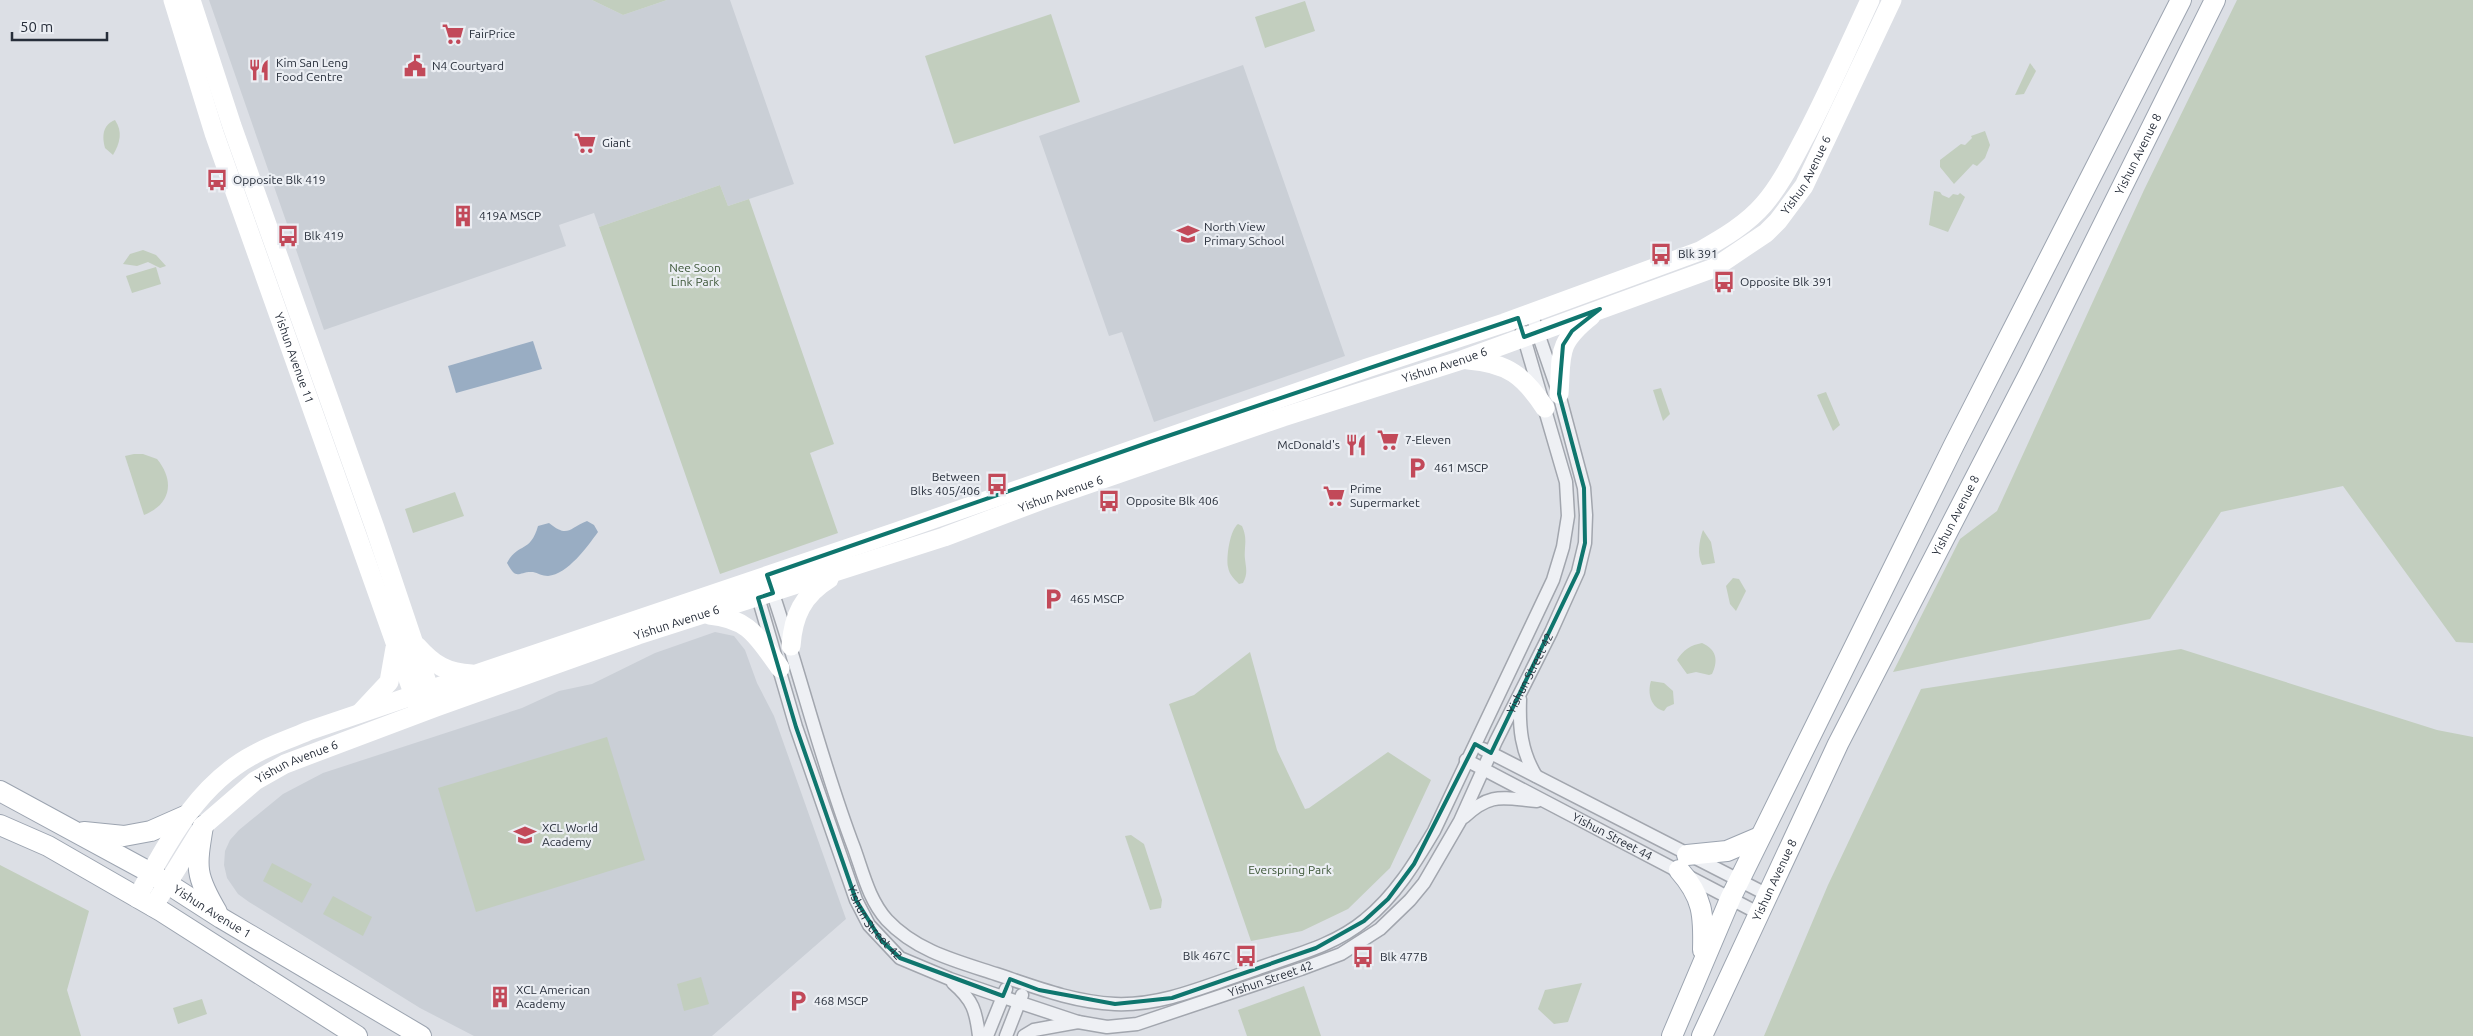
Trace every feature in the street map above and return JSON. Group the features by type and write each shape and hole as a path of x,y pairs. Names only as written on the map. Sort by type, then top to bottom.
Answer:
{"main road":[{"name":"Yishun Avenue 11","path":"172,0 214,133 386,587 415,643 425,702"},
{"name":"Yishun Avenue 11","path":"191,0 386,587 395,641 425,702"},
{"name":"Yishun Avenue 6","path":"145,903 159,878 186,816 199,798 254,754 308,732 360,714 425,702 704,614 763,587 896,532 1174,434 1524,315 1700,250 1731,233 1764,205 1783,179 1817,113 1870,0"},
{"name":"Yishun Avenue 6","path":"159,878 203,826 255,781 285,764 425,702 479,674 763,587 842,570 1220,439 1462,360 1714,268 1737,255 1778,221 1804,186 1892,0"},
{"path":"1672,1036 1702,962 1760,837 1950,454 2181,0"},
{"name":"Yishun Avenue 8","path":"1702,1036 1766,894 1843,736 2030,370 2215,0"},
{"path":"1559,394 1563,345 1572,331 1600,309"},
{"path":"1462,360 1491,362 1519,375 1531,386 1545,408"},
{"path":"896,532 903,539 908,540 928,534 944,536"},
{"path":"792,646 792,623 805,602 817,586 842,570"},
{"path":"704,614 724,616 745,624 757,636 780,668"},
{"path":"360,714 389,682 395,641"},
{"path":"415,643 442,668 456,674 479,674"},
{"name":"Yishun Avenue 1","path":"0,791 159,878 221,918 421,1036"},
{"path":"74,831 124,836 151,831 186,816"},
{"path":"0,825 48,846 145,903 357,1036"},
{"path":"203,826 197,859 198,873 202,887 221,918"},
{"path":"1702,962 1703,926 1701,906 1683,863 1728,851 1760,837"}],"street":[{"name":"Yishun Street 42","path":"763,587 780,668 796,727 856,900 869,925 900,958 950,979 1078,1022 1107,1027 1137,1024 1341,954 1380,929 1410,900 1424,883 1460,821 1483,769 1552,632 1578,572 1585,543 1586,515 1584,488 1559,394 1524,315"},
{"name":"Yishun Street 42","path":"763,587 792,646 842,818 868,890 886,918 918,945 944,957 1026,985 1082,1000 1115,1004 1144,1003 1172,998 1316,948 1342,936 1364,921 1388,899 1414,864 1434,831 1466,760 1553,580 1564,547 1568,516 1566,482 1545,408 1531,334"},
{"path":"1520,697 1519,728 1521,744 1536,776"},
{"name":"Yishun Street 44","path":"1475,744 1536,776 1683,863 1735,888 1758,913"},
{"name":"Yishun Street 44","path":"1466,760 1545,801 1735,888 1766,894"},
{"path":"1460,821 1484,801 1493,797 1545,801"},
{"path":"950,979 966,994 976,1012 979,1036"},
{"path":"987,1036 1010,979"},
{"path":"1006,1036 1026,985"},
{"path":"1024,1036 1034,1030 1078,1022"}],"highlighted area":[{"path":"1600,309 1572,331 1563,345 1559,394 1584,488 1585,543 1578,572 1491,753 1475,744 1414,864 1388,899 1364,921 1316,948 1172,998 1115,1004 1039,990 1010,979 1003,996 900,958 881,940 856,900 796,727 758,598 773,593 767,575 1150,442 1518,318 1524,337"}],"shaded area":[{"path":"209,0 592,0 623,15 667,0 730,0 794,184 728,206 720,185 599,227 594,213 559,225 566,246 324,330"},
{"name":"North View Primary School","path":"1243,65 1345,356 1154,422 1122,332 1109,336 1039,136"},
{"name":"XCL World Academy","path":"715,632 734,636 745,650 757,683 774,716 846,919 712,1036 474,1036 420,1008 249,902 238,894 227,878 224,865 225,851 230,840 239,830 283,794 323,773 522,708 559,691 592,684 655,653"}],"green space":[{"path":"592,0 667,0 623,15"},
{"path":"2237,0 2473,0 2473,643 2456,642 2343,486 2221,512 2150,619 1893,672 1960,539 1997,511 2144,190"},
{"path":"1305,1 1315,31 1265,48 1255,17"},
{"path":"1051,14 1080,102 954,144 925,56"},
{"path":"2030,63 2036,71 2024,94 2015,95"},
{"path":"115,120 120,138 113,155 105,148 103,136 105,128"},
{"path":"1985,131 1990,145 1985,158 1977,166 1973,164 1954,184 1940,167 1940,160 1961,144 1965,145 1972,138 1971,136"},
{"name":"Nee Soon Link Park","path":"720,185 728,206 749,199 834,444 810,453 838,533 720,574 599,227"},
{"path":"1934,191 1940,192 1949,198 1953,194 1958,195 1960,193 1965,197 1948,232 1929,225"},
{"path":"143,250 156,255 166,266 160,268 148,262 137,266 123,264 130,254"},
{"path":"156,267 161,284 132,293 126,276"},
{"path":"1661,388 1670,414 1663,421 1653,390"},
{"path":"1826,392 1840,425 1833,431 1817,395"},
{"path":"143,454 157,459 163,467 168,483 165,498 160,505 144,515 125,456"},
{"path":"455,492 464,516 413,533 405,509"},
{"path":"1238,524 1242,526 1245,535 1246,571 1243,583 1239,584 1231,574 1228,563 1231,538"},
{"path":"1703,530 1711,542 1715,563 1702,565 1700,561 1699,548"},
{"path":"1733,578 1739,579 1746,591 1736,611 1730,604 1726,586"},
{"path":"1702,643 1710,648 1715,656 1716,660 1712,674 1696,672 1687,674 1677,660 1688,648"},
{"path":"2181,649 2437,730 2473,737 2473,1036 1764,1036 1828,885 1921,689"},
{"name":"Everspring Park","path":"1250,652 1277,750 1305,809 1388,752 1431,780 1390,868 1348,909 1302,931 1251,941 1169,704 1194,695"},
{"path":"1651,681 1664,683 1673,691 1674,704 1667,707 1664,711 1656,707 1651,699"},
{"path":"607,737 645,860 476,912 438,788"},
{"path":"1131,835 1144,844 1162,900 1161,908 1150,910 1125,836"},
{"path":"272,863 312,884 302,903 263,881"},
{"path":"0,865 89,911 67,990 81,1036 0,1036"},
{"path":"333,896 372,917 363,936 323,914"},
{"path":"701,977 709,1004 684,1011 677,984"},
{"path":"1582,983 1568,1022 1554,1024 1538,1009 1545,990"},
{"path":"1304,986 1321,1036 1247,1036 1238,1010"},
{"path":"202,999 207,1014 178,1024 173,1008"}],"water":[{"path":"533,341 542,369 456,393 448,366"},
{"path":"587,521 594,525 598,532 576,559 563,570 544,576 533,572 516,574 510,569 507,563 515,552 531,541 538,526 549,523 555,528 568,531"}],"place":[{"name":"FairPrice","path":"453,34"},
{"name":"N4 Courtyard","path":"415,66"},
{"name":"Kim San Leng Food Centre","path":"259,70"},
{"name":"Giant","path":"585,143"},
{"name":"Opposite Blk 419","path":"217,180"},
{"name":"419A MSCP","path":"463,216"},
{"name":"North View Primary School","path":"1188,234"},
{"name":"Blk 419","path":"288,236"},
{"name":"Blk 391","path":"1661,254"},
{"name":"Opposite Blk 391","path":"1724,282"},
{"name":"7-Eleven","path":"1388,440"},
{"name":"McDonald's","path":"1356,445"},
{"name":"461 MSCP","path":"1417,468"},
{"name":"Between Blks 405/406","path":"997,484"},
{"name":"Prime Supermarket","path":"1334,496"},
{"name":"Opposite Blk 406","path":"1109,501"},
{"name":"465 MSCP","path":"1053,599"},
{"name":"XCL World Academy","path":"525,835"},
{"name":"Blk 467C","path":"1246,956"},
{"name":"Blk 477B","path":"1363,957"},
{"name":"XCL American Academy","path":"500,997"},
{"name":"468 MSCP","path":"798,1001"}]}
